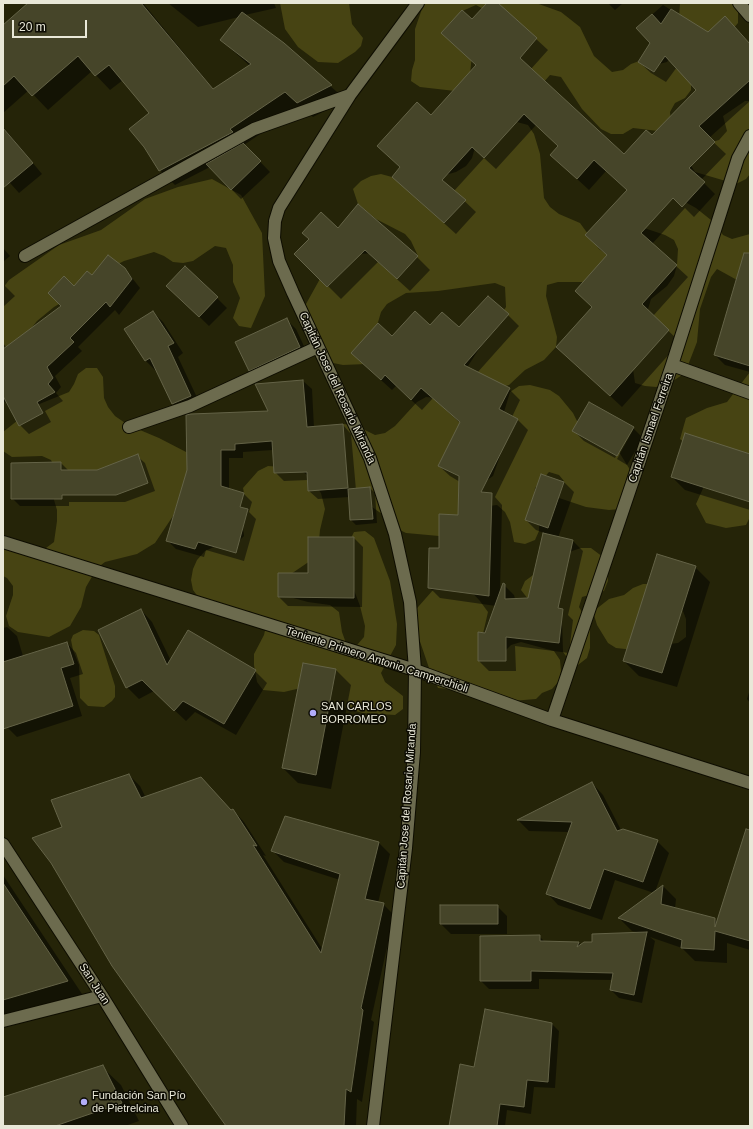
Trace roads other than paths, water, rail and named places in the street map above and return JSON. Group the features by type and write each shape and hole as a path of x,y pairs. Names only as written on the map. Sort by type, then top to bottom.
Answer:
{"street":[{"name":"Capitán Jose del Rosario Miranda","path":"373,1126 406,848 414,752 415,670 410,602 395,534 370,458 279,261 274,238 275,221 279,208 350,95 418,3"},
{"path":"739,3 750,16"},
{"path":"25,256 254,128 350,95"},
{"name":"Capitán Ismael Ferreira","path":"552,720 672,365 738,158 750,136"},
{"path":"129,427 190,406 318,348"},
{"path":"672,365 750,393"},
{"name":"Teniente Primero Antonio Camperchioli","path":"3,542 415,670 552,720 750,783"},
{"name":"San Juan","path":"3,844 102,996 182,1126"},
{"path":"3,1020 102,996"}],"place":[{"name":"SAN CARLOS BORROMEO","path":"313,713"},
{"name":"Fundación San Pío de Pietrelcina","path":"84,1102"}]}
